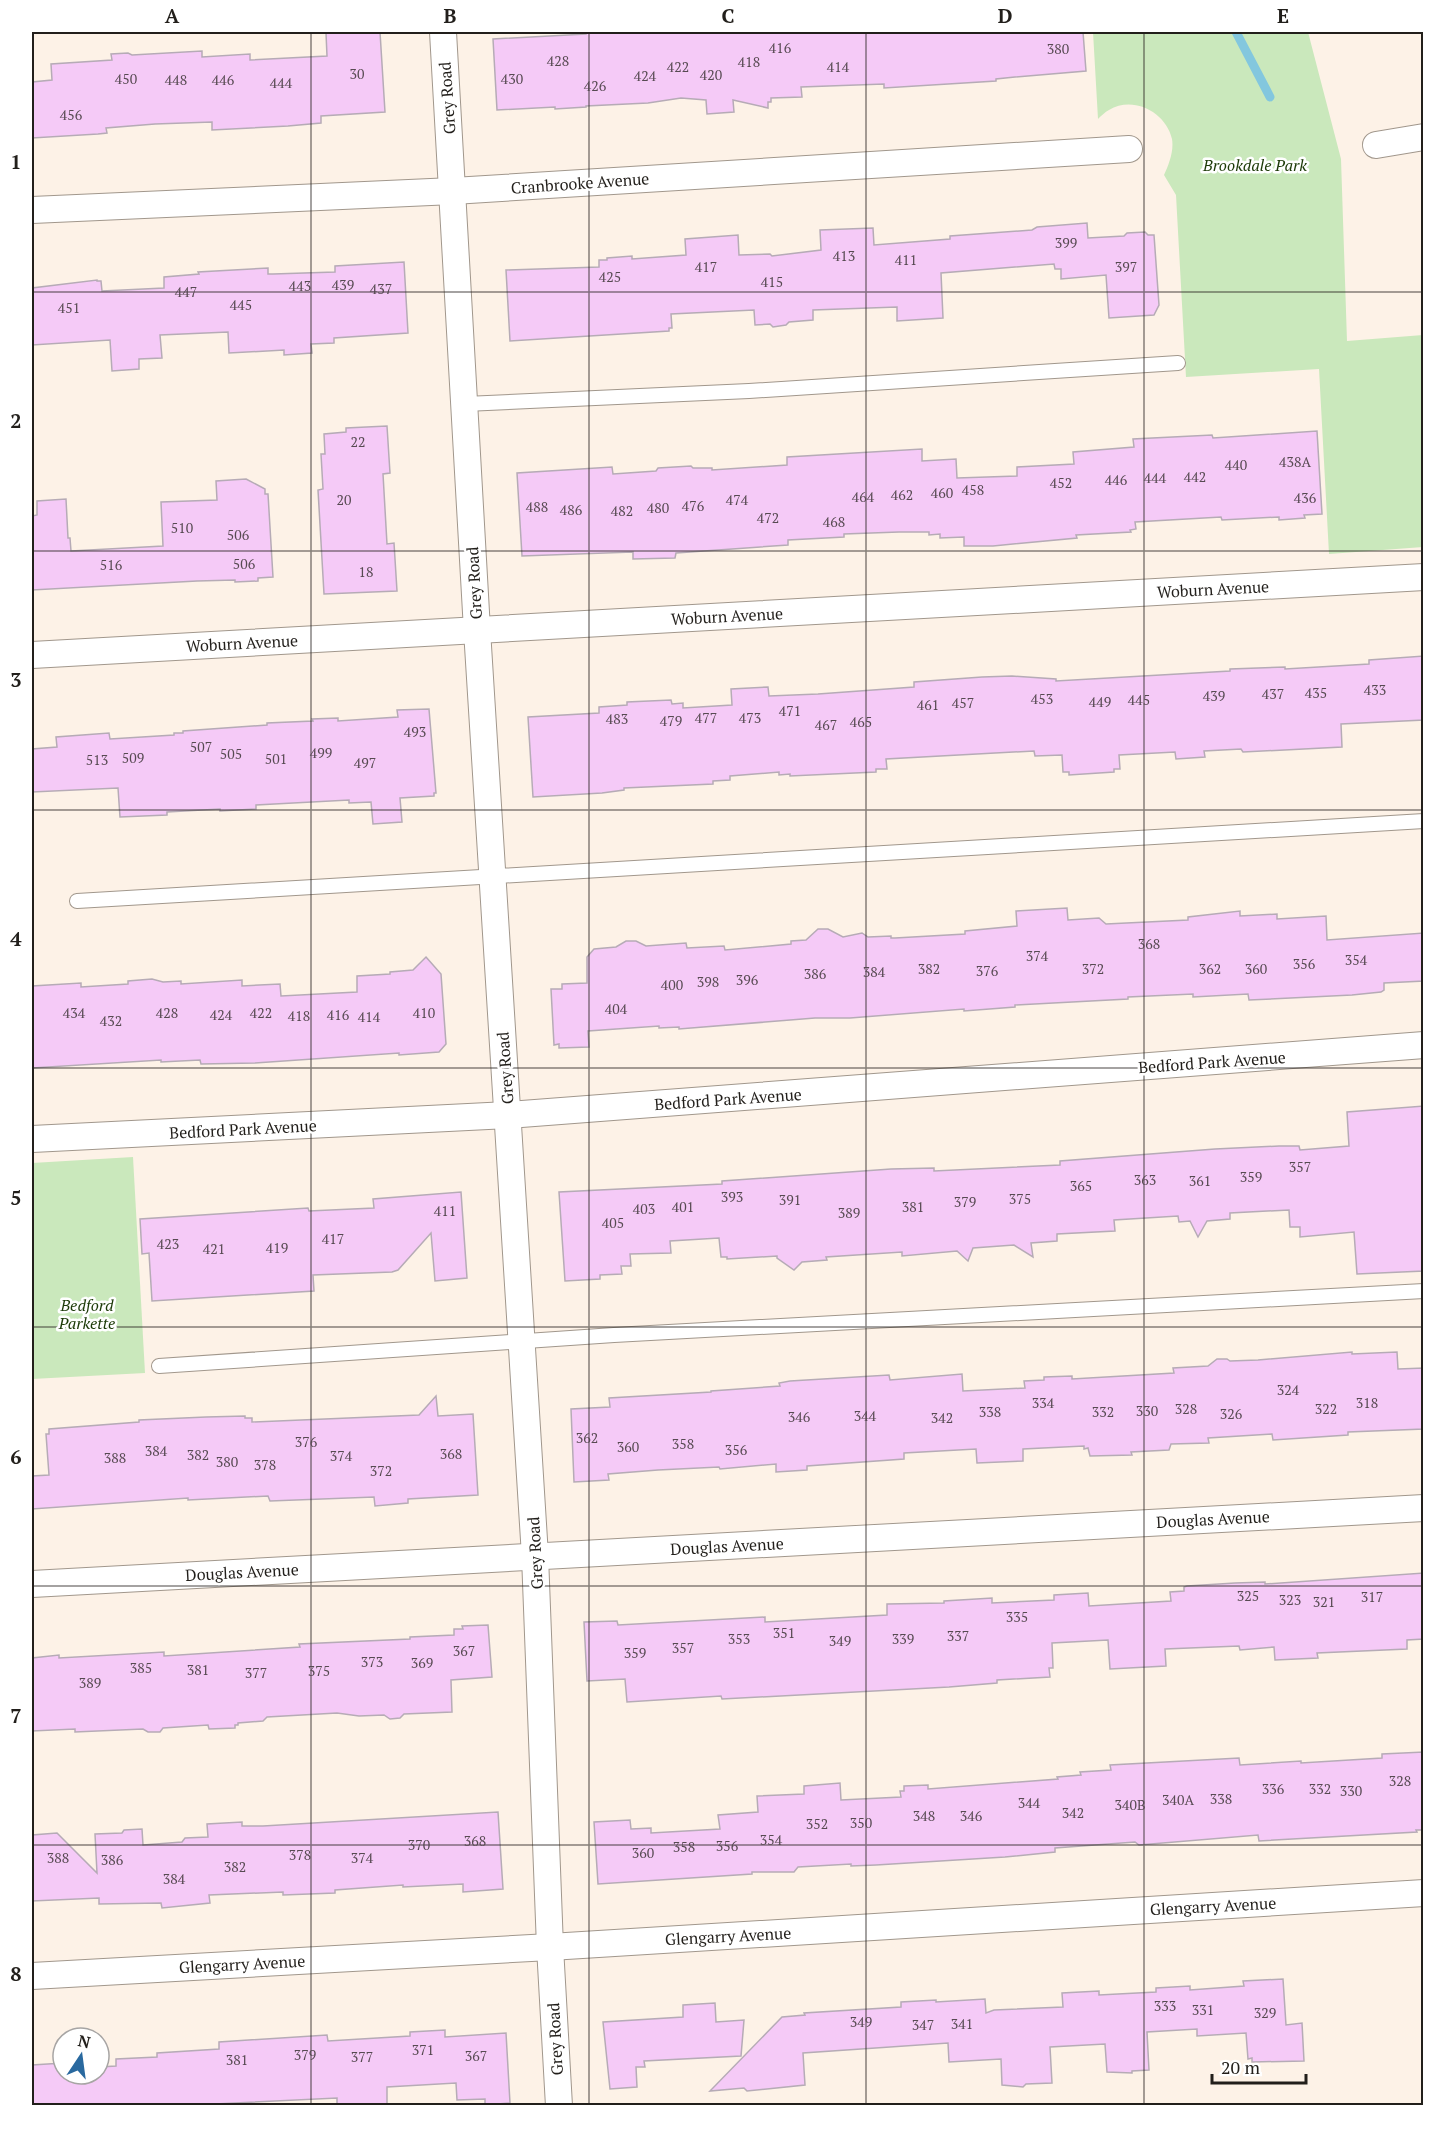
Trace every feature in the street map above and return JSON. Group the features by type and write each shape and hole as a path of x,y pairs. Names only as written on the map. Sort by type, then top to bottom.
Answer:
{"street":[{"name":"Grey Road","path":"443,32 477,630 535,1556 550,1947 559,2106"},
{"path":"1376,145 1424,138"},
{"name":"Cranbrooke Avenue","path":"32,210 453,191 1129,149"},
{"name":"Woburn Avenue","path":"32,655 1424,577"},
{"name":"Bedford Park Avenue","path":"32,1139 508,1115 1424,1046"},
{"name":"Douglas Avenue","path":"32,1584 1424,1508"},
{"name":"Glengarry Avenue","path":"32,1976 550,1947 1424,1893"}],"lane":[{"path":"465,405 749,391 1178,363"},
{"path":"77,901 1424,821"},
{"path":"159,1366 521,1341 1424,1291"}],"green space":[{"name":"Brookdale Park","path":"1093,32 1308,32 1341,159 1347,341 1423,335 1423,547 1329,554 1319,369 1186,377 1176,195 1164,175 1172,153 1172,139 1169,129 1156,114 1138,105 1118,106 1098,119"},
{"name":"Bedford Parkette","path":"133,1157 145,1373 32,1379 32,1163"}],"building":[{"path":"380,32 385,112 321,116 321,123 288,126 212,130 212,122 155,124 106,128 107,133 32,138 32,82 52,80 51,64 112,60 111,54 128,53 132,55 202,51 202,57 250,54 250,60 327,56 326,33"},
{"path":"586,32 1083,32 1086,71 996,79 996,81 884,88 884,84 801,87 802,97 771,98 768,108 733,100 734,112 707,114 706,100 681,98 648,103 497,110 493,39 586,34"},
{"path":"1087,223 1088,238 1145,232 1148,235 1154,235 1159,305 1154,315 1109,318 1106,275 1061,279 1061,269 1055,269 1054,264 941,273 943,318 897,321 897,307 813,310 813,320 789,322 786,325 773,327 770,324 755,325 754,310 671,314 672,328 669,328 669,331 510,341 506,270 599,267 599,260 607,260 607,258 632,256 632,259 686,255 685,239 738,235 739,255 770,254 772,256 821,250 820,230 873,228 874,245 950,239 950,236"},
{"path":"404,262 408,333 334,338 334,343 311,344 312,353 284,355 284,350 229,353 228,332 160,335 162,358 139,359 139,369 112,371 110,340 32,345 32,288 97,280 101,281 102,291 164,288 164,277 199,274 198,272 268,268 268,274 335,272 335,266"},
{"path":"387,426 390,473 383,474 387,544 394,543 397,591 324,594 318,490 323,489 321,454 325,454 324,434 346,432 346,428"},
{"path":"1317,431 1322,514 1304,515 1305,518 1222,520 1221,517 1135,522 1136,529 1130,530 1131,532 1076,535 1077,538 993,546 964,546 964,537 940,538 940,534 929,535 929,532 899,532 844,534 844,537 788,540 788,545 676,553 675,558 633,559 633,552 522,556 517,473 612,467 613,474 691,466 693,468 712,468 712,470 787,465 787,457 922,449 922,461 956,459 957,478 1017,476 1017,467 1074,464 1073,452 1134,447 1133,439 1212,435 1213,438"},
{"path":"246,479 265,489 265,494 268,494 273,577 258,578 258,581 197,581 32,590 32,516 37,515 37,501 66,499 71,551 163,546 161,502 217,500 216,481"},
{"path":"1424,656 1424,720 1341,724 1342,747 1243,752 1241,749 1204,751 1205,757 1176,759 1175,752 1119,755 1120,769 1114,769 1114,772 1069,775 1069,772 1063,772 1062,755 1035,756 1034,751 886,759 887,769 876,769 876,772 790,776 790,774 779,775 779,772 730,776 730,780 713,781 713,784 624,788 624,790 602,793 533,797 528,717 599,713 599,707 627,705 627,702 671,700 672,704 683,703 683,708 732,705 731,689 768,687 769,696 818,694 914,687 914,682 982,677 1012,676 1056,679 1056,681 1230,671 1230,669 1285,667 1285,669 1369,664 1369,660"},
{"path":"429,709 436,793 434,796 400,798 402,822 373,824 371,802 349,803 349,800 256,805 256,809 167,812 167,815 120,817 118,788 32,792 32,749 57,747 56,737 109,733 110,739 174,735 174,733 183,733 183,731 313,721 312,719 338,718 338,721 398,717 397,710"},
{"path":"1067,908 1068,920 1099,918 1106,924 1188,920 1188,917 1240,911 1240,916 1277,914 1277,919 1326,916 1327,940 1424,933 1424,981 1384,983 1384,990 1381,992 1352,995 1249,1000 1248,994 1128,997 1128,999 1015,1005 1015,1007 964,1011 964,1009 850,1018 815,1018 679,1029 679,1027 659,1028 659,1026 588,1031 589,1047 559,1048 559,1044 554,1045 551,989 562,989 562,984 587,983 587,957 594,949 616,947 626,941 636,941 646,946 686,943 687,948 724,946 725,950 791,944 791,941 806,940 818,929 828,929 843,937 862,933 868,937 891,936 891,938 965,934 965,931 1017,926 1016,911"},
{"path":"426,957 441,974 446,1044 439,1052 255,1063 201,1064 200,1060 161,1062 161,1060 32,1068 32,986 81,983 81,987 128,984 128,981 152,979 163,982 181,981 181,984 242,980 242,986 280,984 281,996 357,992 357,976 413,970"},
{"path":"1424,1106 1424,1271 1357,1274 1354,1232 1300,1237 1300,1227 1290,1227 1289,1210 1230,1213 1230,1219 1207,1221 1198,1237 1190,1221 1179,1222 1178,1216 1114,1220 1115,1231 1057,1234 1057,1241 1031,1243 1033,1257 1014,1245 973,1248 968,1261 957,1251 902,1256 902,1252 826,1257 827,1260 802,1262 794,1270 777,1256 727,1259 727,1257 721,1257 719,1238 670,1241 671,1253 630,1254 631,1266 621,1266 622,1274 600,1275 600,1279 565,1281 559,1192 722,1184 722,1181 891,1169 934,1168 934,1171 1060,1165 1060,1161 1215,1149 1299,1146 1300,1150 1349,1146 1347,1112"},
{"path":"461,1192 467,1278 435,1281 431,1233 398,1270 392,1272 313,1275 314,1291 152,1301 149,1253 142,1254 140,1219 308,1208 309,1211 374,1208 373,1199"},
{"path":"1352,1352 1352,1354 1397,1352 1398,1369 1424,1368 1424,1429 1348,1432 1348,1435 1273,1440 1272,1434 1208,1438 1209,1443 1171,1444 1169,1450 1131,1452 1132,1455 1090,1456 1088,1448 1084,1449 1084,1446 1023,1449 1023,1461 977,1463 976,1449 904,1453 904,1459 807,1466 807,1470 776,1472 776,1464 720,1469 719,1467 658,1470 608,1474 609,1480 574,1482 571,1409 610,1407 609,1398 711,1392 780,1386 779,1383 790,1381 889,1375 890,1380 962,1374 963,1391 1025,1388 1024,1381 1044,1380 1044,1377 1072,1376 1072,1379 1174,1373 1173,1368 1208,1366 1217,1359 1258,1360"},
{"path":"436,1396 438,1416 473,1414 478,1495 408,1499 408,1503 375,1506 374,1497 270,1501 268,1496 188,1500 188,1498 32,1509 32,1476 49,1475 46,1434 49,1434 49,1429 139,1422 139,1420 206,1417 245,1416 245,1418 252,1418 252,1422 419,1415"},
{"path":"1424,1573 1424,1639 1407,1640 1407,1649 1317,1653 1318,1658 1275,1660 1274,1647 1240,1650 1239,1646 1165,1649 1166,1666 1110,1669 1108,1640 1052,1643 1053,1668 1049,1668 1050,1677 997,1680 997,1683 949,1687 722,1699 721,1696 627,1702 625,1679 587,1681 584,1622 617,1621 618,1625 765,1617 765,1622 887,1615 887,1604 944,1603 944,1601 992,1598 992,1603 1054,1600 1054,1595 1088,1593 1089,1606 1171,1601 1170,1592 1184,1591 1184,1587 1187,1586 1265,1582 1265,1584"},
{"path":"488,1625 492,1677 451,1680 452,1712 404,1714 400,1718 390,1719 384,1715 359,1716 337,1713 267,1717 263,1721 238,1723 235,1728 209,1729 208,1725 163,1728 160,1732 148,1732 143,1729 32,1731 32,1658 164,1652 164,1656 300,1647 299,1644 454,1635 454,1629 463,1629 462,1626"},
{"path":"1424,1752 1424,1830 1416,1830 1417,1832 1259,1841 1258,1835 1139,1845 1135,1842 1055,1848 1055,1852 1005,1857 798,1867 794,1872 752,1872 752,1874 598,1884 594,1822 630,1820 631,1829 651,1828 651,1833 720,1829 718,1815 758,1812 757,1796 804,1794 804,1786 840,1783 841,1800 901,1797 900,1791 904,1791 904,1786 928,1785 928,1789 1058,1779 1057,1777 1081,1775 1080,1772 1111,1770 1110,1765 1239,1758 1240,1765 1301,1761 1301,1763 1382,1758 1382,1754"},
{"path":"498,1812 503,1889 463,1892 463,1884 403,1887 403,1885 335,1890 335,1893 283,1895 283,1892 209,1895 210,1903 162,1908 161,1903 99,1904 99,1898 32,1901 32,1835 57,1833 97,1873 95,1834 122,1833 124,1830 142,1829 143,1845 182,1842 185,1838 208,1837 207,1824 242,1822 242,1826 263,1826"},
{"path":"1283,1979 1286,2025 1302,2023 1304,2061 1252,2062 1252,2058 1248,2059 1246,2033 1197,2036 1197,2029 1147,2032 1149,2070 1132,2071 1132,2073 1107,2072 1105,2044 1050,2047 1052,2083 1026,2084 1023,2087 1002,2085 1001,2059 949,2062 948,2043 803,2053 805,2085 747,2091 744,2088 710,2091 782,2017 805,2015 804,2013 901,2007 901,2002 985,1999 986,2013 994,2010 1063,2007 1062,1993 1099,1991 1099,1995 1156,1992 1156,1988 1190,1986 1190,1990 1244,1986 1243,1981"},
{"path":"715,2003 716,2022 744,2020 741,2056 644,2061 645,2067 636,2067 637,2087 610,2089 603,2022 683,2017 683,2005"},
{"path":"445,2030 445,2037 506,2033 510,2103 485,2105 485,2099 457,2100 456,2083 387,2087 387,2106 337,2106 337,2098 215,2104 215,2106 32,2106 32,2065 51,2064 51,2086 111,2086 111,2066 116,2066 116,2059 157,2057 157,2053 219,2049 219,2042 327,2035 328,2041 410,2036 410,2032"}],"waterway":[{"path":"1236,32 1270,97"}]}
